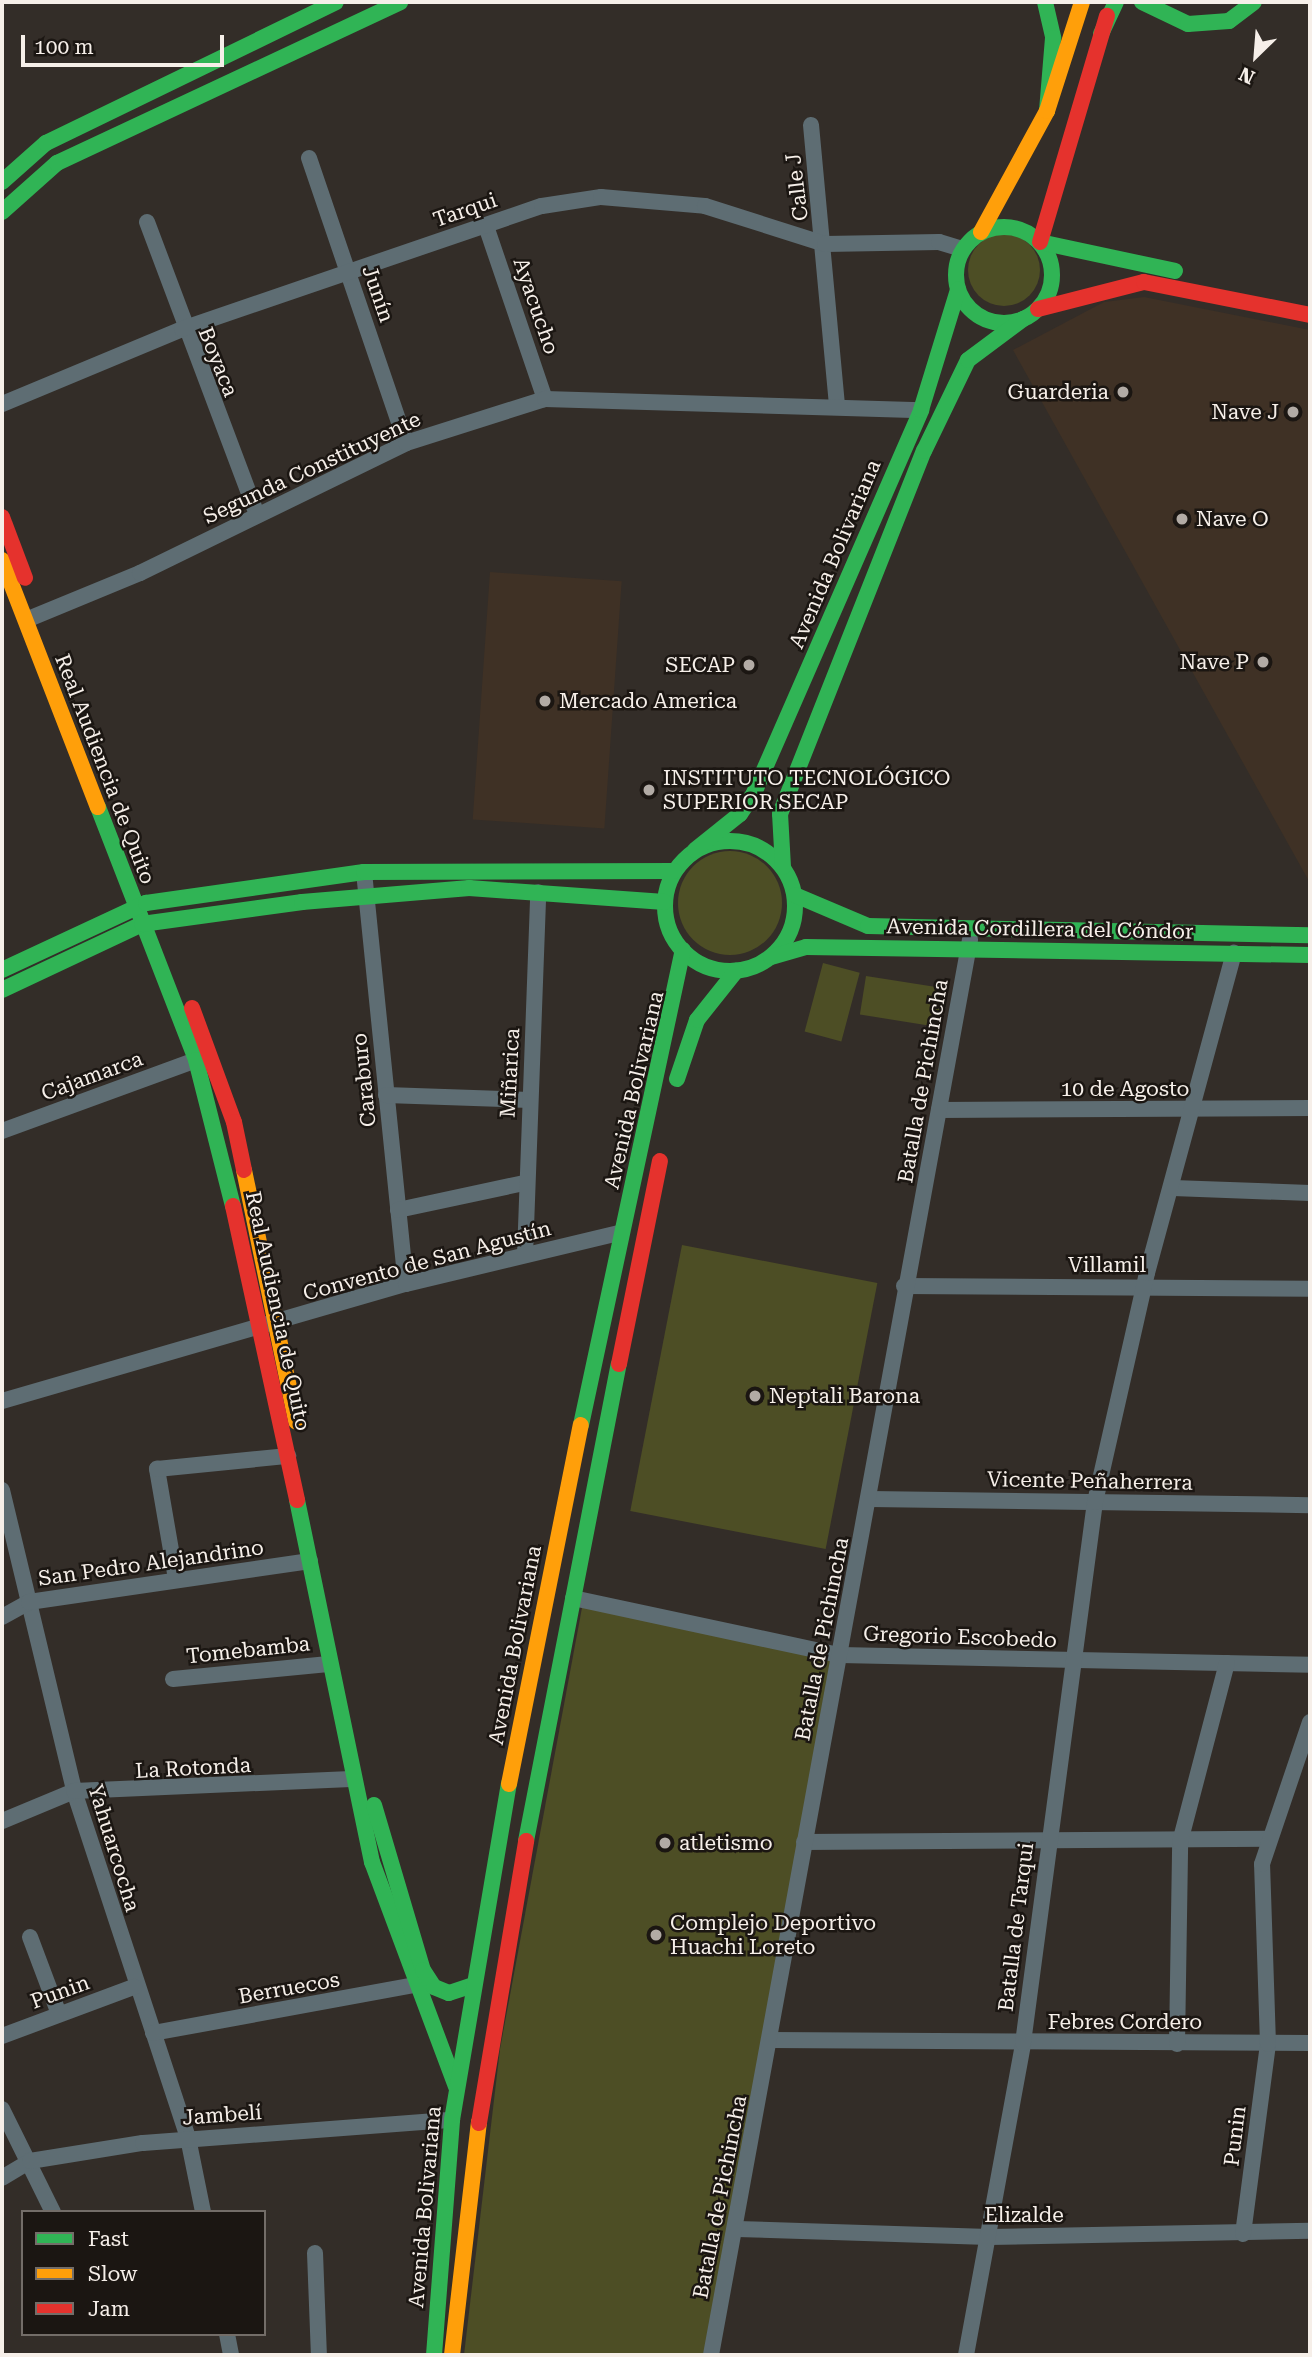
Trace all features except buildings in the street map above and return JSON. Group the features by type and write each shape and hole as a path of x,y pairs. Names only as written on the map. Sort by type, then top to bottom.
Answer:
{"main road":[{"path":"2,182 46,143 336,2"},
{"path":"2,212 69,156 400,2"},
{"path":"1045,2 1053,38 1047,111"},
{"path":"962,249 981,232 1047,111 1082,2"},
{"path":"1142,2 1188,23 1210,24 1229,21 1254,2"},
{"path":"1038,309 1052,269 1040,242 1111,8"},
{"path":"981,232 1012,227 1040,242 1310,301"},
{"name":"Avenida Bolivariana","path":"665,902 674,871 695,850 740,814 754,793 921,410 958,290 962,249"},
{"name":"Avenida Bolivariana","path":"673,1101 689,1038 711,997 736,971 771,957 792,930 795,895 783,867 778,828 792,780 924,451 968,360 1038,309 1102,288 1144,282 1310,315"},
{"path":"958,290 965,304 992,322 1023,319"},
{"name":"Real Audiencia de Quito","path":"2,517 32,617 140,904 234,1122 278,1324 363,1763 423,1984 456,2087"},
{"name":"Real Audiencia de Quito","path":"2,560 32,617"},
{"path":"695,850 743,841 783,867"},
{"path":"2,970 140,904 364,872 674,871"},
{"path":"246,889 250,909"},
{"path":"2,990 149,923 368,893 538,892 665,902 669,928 682,950 716,970 736,971"},
{"name":"Avenida Cordillera del Cóndor","path":"795,895 868,926 1310,935"},
{"name":"Real Audiencia de Quito","path":"149,923 196,1060 261,1329 310,1560 351,1779 391,1928 423,1984"},
{"name":"Avenida Cordillera del Cóndor","path":"771,957 806,947 1310,955"},
{"name":"Avenida Bolivariana","path":"434,2355 452,2120 470,1986 622,1231 639,1176 682,950"},
{"name":"Avenida Bolivariana","path":"453,2355 487,2059 573,1598 664,1141"},
{"path":"423,1984 449,1993 470,1986"}],"street":[{"name":"Calle J","path":"811,125 825,244 837,407"},
{"name":"Junín","path":"309,158 406,443"},
{"name":"Tarqui","path":"2,404 182,328 542,206 601,197 705,206 825,244 939,242 962,249"},
{"name":"Boyaca","path":"147,222 182,328 257,515"},
{"name":"Ayacucho","path":"486,226 545,399"},
{"name":"Segunda Constituyente","path":"32,617 257,515 406,443 545,399 921,410"},
{"name":"Caraburo","path":"364,872 406,1284"},
{"name":"Miñarica","path":"525,1255 524,1183 538,892"},
{"name":"Batalla de Pichincha","path":"711,2355 737,2228 804,1842 870,1499 904,1286 971,930"},
{"path":"1144,1286 1173,1188 1234,953"},
{"name":"Cajamarca","path":"2,1131 196,1060"},
{"path":"386,1095 530,1100"},
{"name":"10 de Agosto","path":"939,1110 1310,1108"},
{"path":"398,1210 524,1183"},
{"path":"1173,1188 1310,1193"},
{"name":"Convento de San Agustín","path":"2,1401 261,1329 406,1284 622,1231"},
{"name":"Villamil","path":"904,1286 1310,1289"},
{"name":"Batalla de Tarqui","path":"966,2355 1023,2043 1046,1841 1076,1662 1095,1502 1144,1286"},
{"path":"176,1579 157,1469 288,1455"},
{"name":"Yahuarcocha","path":"2,1490 74,1791 134,1987 153,2033 188,2138 203,2210"},
{"name":"Vicente Peñaherrera","path":"870,1499 1310,1505"},
{"name":"San Pedro Alejandrino","path":"2,1617 29,1602 310,1560"},
{"name":"Gregorio Escobedo","path":"573,1598 840,1655 1310,1665"},
{"path":"1177,2044 1180,1842 1227,1662"},
{"name":"Tomebamba","path":"173,1679 328,1664"},
{"name":"Punin","path":"1243,2234 1268,2044 1262,1864 1268,1839 1310,1722"},
{"name":"La Rotonda","path":"2,1821 74,1791 351,1779"},
{"path":"804,1842 1180,1842 1268,1839"},
{"path":"30,1937 59,2014"},
{"name":"Berruecos","path":"153,2033 423,1984"},
{"name":"Punin","path":"2,2036 134,1987"},
{"name":"Febres Cordero","path":"771,2040 1310,2043"},
{"path":"2,2109 52,2210"},
{"name":"Jambelí","path":"2,2178 30,2161 188,2138 452,2120"},
{"name":"Elizalde","path":"737,2228 989,2237 1310,2231"},
{"path":"315,2253 319,2355"},
{"path":"227,2336 231,2355"}],"shaded area":[{"path":"1004,234 1024,240 1034,250 1040,270 1034,290 1024,300 1004,306 984,300 974,290 968,270 974,250 984,240"},
{"path":"1144,297 1310,330 1310,883 1013,350 1104,302"},
{"name":"Mercado America","path":"490,572 622,581 604,829 473,819"},
{"path":"730,851 750,855 767,866 778,883 782,903 778,923 767,940 750,951 730,955 710,951 693,940 682,923 678,903 682,883 693,866 710,855"},
{"path":"823,963 860,973 841,1041 805,1032"},
{"path":"866,976 944,988 938,1027 860,1015"},
{"name":"Neptali Barona","path":"682,1245 877,1283 826,1549 630,1511"},
{"name":"Complejo Deportivo Huachi Loreto","path":"584,1597 842,1656 710,2355 464,2355 500,2049"}],"traffic: fast":[{"path":"2,182 46,143 336,2"},
{"path":"2,212 57,163 400,2"},
{"path":"1045,2 1053,38 1047,111"},
{"path":"1101,34 1116,2"},
{"path":"1142,2 1188,24 1229,21 1254,2"},
{"path":"1004,227 1022,230 1038,241 1049,257 1052,275 1049,293 1038,309 1022,320 1004,323 986,320 970,309 959,293 956,275 959,257 970,241 986,230 1004,227"},
{"path":"1040,242 1175,271"},
{"path":"695,850 740,814 754,793 921,410 958,290"},
{"path":"783,867 780,814 924,451 968,360 1023,319"},
{"path":"98,807 196,1060 233,1206"},
{"path":"730,841 755,846 776,860 790,881 795,906 790,931 776,952 755,966 730,971 705,966 684,952 670,931 665,906 670,881 684,860 705,846 730,841"},
{"path":"2,970 146,903 364,872 674,871"},
{"path":"2,990 142,924 302,902 469,888 665,902"},
{"path":"795,895 868,926 1310,935"},
{"path":"771,957 806,947 1310,955"},
{"path":"581,1425 683,950"},
{"path":"677,1079 697,1020 736,971"},
{"path":"526,1841 619,1364"},
{"path":"297,1500 372,1862 456,2087"},
{"path":"434,2355 452,2120 509,1784"},
{"path":"374,1805 423,1970 434,1987 449,1993 470,1986"}],"traffic: slow":[{"path":"981,232 1047,111 1082,2"},
{"path":"2,560 98,807"},
{"path":"244,1170 296,1422"},
{"path":"509,1784 581,1425"},
{"path":"452,2355 479,2123"}],"traffic: jam":[{"path":"1040,242 1107,16"},
{"path":"1038,309 1144,282 1310,315"},
{"path":"2,517 25,578"},
{"path":"192,1008 234,1122 244,1170"},
{"path":"619,1364 660,1161"},
{"path":"233,1206 297,1500"},
{"path":"479,2123 526,1841"}],"place":[{"name":"Guarderia","path":"1123,392"},
{"name":"Nave J","path":"1293,412"},
{"name":"Nave O","path":"1182,519"},
{"name":"Nave P","path":"1263,662"},
{"name":"SECAP","path":"749,665"},
{"name":"Mercado America","path":"545,701"},
{"name":"INSTITUTO TECNOLÓGICO SUPERIOR SECAP","path":"649,790"},
{"name":"Neptali Barona","path":"755,1396"},
{"name":"atletismo","path":"665,1843"},
{"name":"Complejo Deportivo Huachi Loreto","path":"656,1935"}]}
